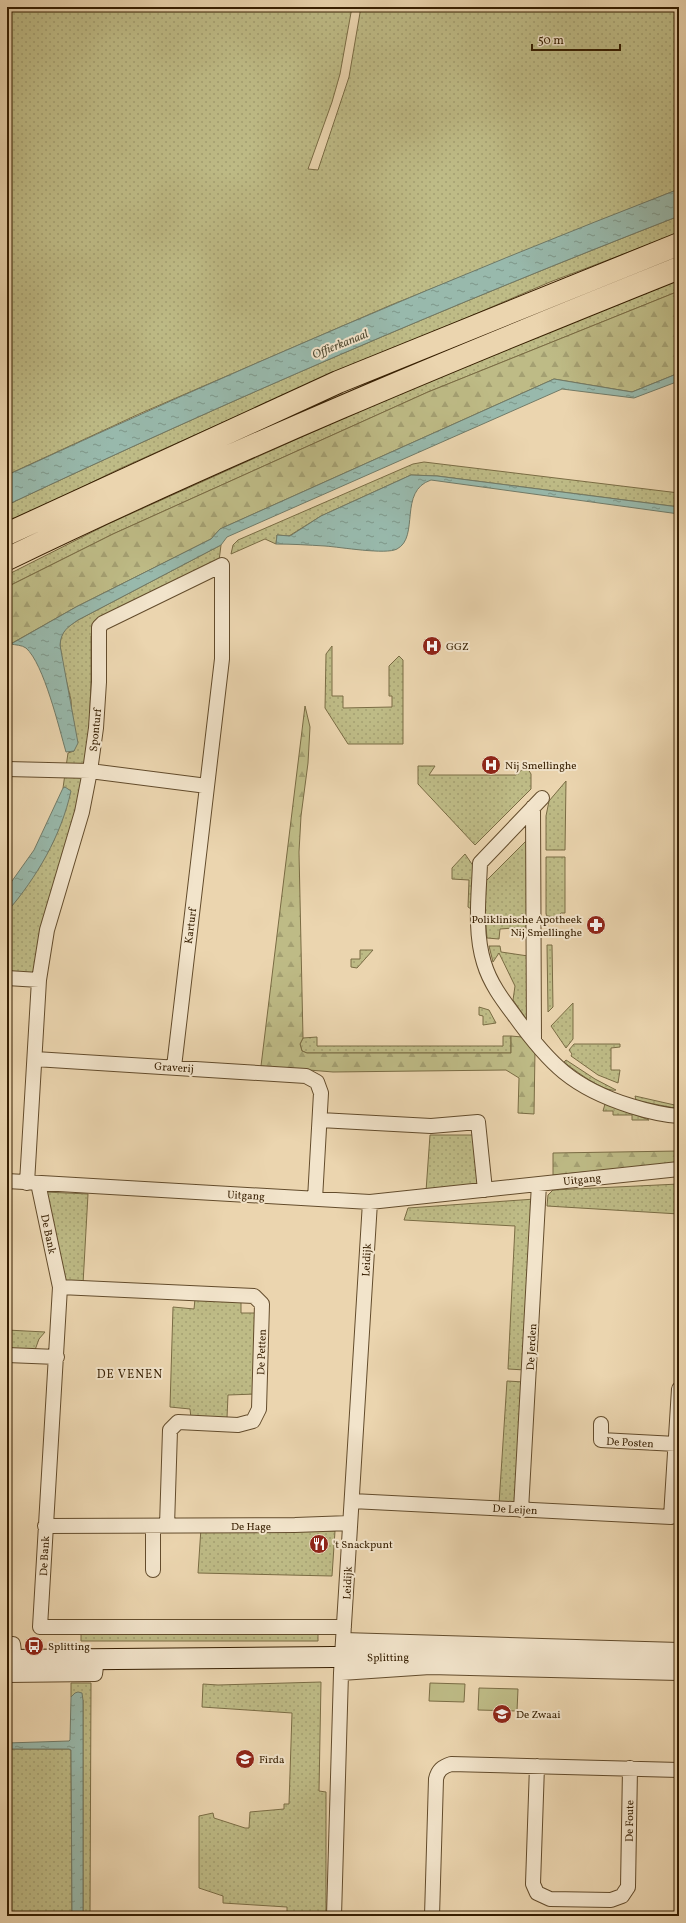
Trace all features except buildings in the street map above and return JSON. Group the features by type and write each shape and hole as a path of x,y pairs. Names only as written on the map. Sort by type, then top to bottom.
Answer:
{"highway":[{"path":"7,534 338,382 679,244"},
{"path":"7,559 187,474 303,422 449,360 679,268"}],"main road":[{"name":"Splitting","path":"10,1656 97,1660 342,1649 438,1656 679,1662"}],"street":[{"name":"Sponturf","path":"35,1060 39,980 47,930 82,812 90,771 96,728 99,682 99,627 103,623 222,565 222,659"},
{"name":"Karturf","path":"174,1067 222,659"},
{"path":"7,769 90,771 207,786"},
{"path":"534,1041 537,803 480,863 479,934 484,963 496,990 538,1048 571,1078 587,1089 646,1111 679,1116"},
{"path":"7,978 39,980"},
{"path":"33,1183 35,1060"},
{"name":"Graverij","path":"35,1060 174,1067 306,1076 317,1082 321,1093 315,1199"},
{"path":"320,1120 431,1126 478,1122 485,1190"},
{"name":"Uitgang","path":"7,1181 370,1202 679,1169"},
{"name":"De Bank","path":"33,1183 60,1287 40,1627 342,1649"},
{"name":"De Jerden","path":"521,1510 539,1184"},
{"name":"Leidijk","path":"334,1916 342,1649 370,1202"},
{"name":"De Petten","path":"60,1287 254,1296 262,1304 259,1409 253,1421 238,1425 178,1422 170,1430 167,1526"},
{"path":"7,1355 57,1357"},
{"path":"675,1516 676,1444 679,1389"},
{"name":"De Posten","path":"601,1424 601,1440 676,1444"},
{"name":"De Leijen","path":"352,1501 675,1516"},
{"name":"De Hage","path":"45,1526 350,1523"},
{"path":"153,1526 153,1570"},
{"name":"Splitting","path":"342,1649 679,1650"},
{"name":"Splitting","path":"342,1649 430,1667 679,1673"},
{"path":"432,1916 436,1779 438,1772 443,1767 451,1764 679,1770"},
{"name":"De Foute","path":"536,1766 533,1884 537,1893 550,1899 611,1900 622,1896 628,1887 630,1768"}],"green space":[{"path":"7,7 352,7 340,74 332,102 308,169 318,170 349,77 361,7 679,7 679,189 391,305 139,414 7,475"},
{"path":"679,216 679,233 550,282 233,418 119,469 7,524 7,505 90,466 340,354 594,249"},
{"path":"679,278 679,291 428,392 113,534 7,587 7,575 108,524 424,382"},
{"path":"679,291 679,373 632,392 554,379 220,529 211,539 76,607 7,646 7,587 113,534 428,392"},
{"path":"424,462 679,493 679,507 437,476 411,475 321,516 289,536 277,535 276,544 265,539 231,554 233,545 238,540 413,464"},
{"path":"221,545 219,561 94,631 91,636 88,762 37,970 31,973 7,972 7,912 39,868 54,840 65,787 63,788 68,753 74,751 71,700 63,667 60,645 61,637 65,629 78,620"},
{"path":"332,646 332,696 343,696 343,708 392,707 392,696 389,696 389,666 399,656 403,660 403,744 348,744 325,708 326,654"},
{"path":"305,706 310,727 299,852 303,1038 300,1044 302,1051 307,1053 511,1053 511,1036 522,1037 535,1050 534,1114 518,1113 519,1078 506,1070 333,1072 261,1066"},
{"path":"418,766 435,766 429,775 516,775 526,766 531,774 531,789 475,845 418,784"},
{"path":"566,781 565,850 546,850 546,816 549,801"},
{"path":"526,841 527,927 500,929 499,939 487,938 485,915 486,881"},
{"path":"465,854 474,867 471,909 468,907 469,880 452,879 452,868"},
{"path":"546,857 565,857 565,913 561,913 557,917 547,916 546,914"},
{"path":"547,945 552,945 553,1007 548,1012"},
{"path":"489,946 500,946 501,952 528,956 529,1023 513,1000 515,986 499,953 493,962"},
{"path":"360,950 373,950 357,968 351,967 351,959 360,959"},
{"path":"573,1003 573,1039 566,1048 551,1026"},
{"path":"479,1007 489,1010 496,1023 483,1025 483,1016 479,1015"},
{"path":"503,1036 511,1036 511,1053 307,1053 302,1051 300,1044 303,1038 317,1037 317,1046 503,1046"},
{"path":"574,1044 620,1044 620,1047 611,1048 611,1070 620,1070 618,1083 598,1075 571,1056 572,1054 569,1050"},
{"path":"566,1060 595,1079 616,1090 611,1090 597,1085 564,1062"},
{"path":"635,1096 679,1106 679,1109 639,1101 636,1100"},
{"path":"605,1104 649,1120 632,1120 632,1115 613,1115 613,1111 603,1111"},
{"path":"430,1135 474,1135 478,1185 426,1191"},
{"path":"679,1151 679,1163 553,1175 553,1153"},
{"path":"679,1184 679,1214 547,1206 548,1195 553,1190"},
{"path":"45,1192 88,1194 83,1284 64,1283"},
{"path":"535,1199 525,1370 508,1369 515,1226 404,1220 408,1208"},
{"path":"195,1299 241,1302 241,1313 259,1313 256,1394 228,1395 227,1418 191,1418 190,1409 170,1407 173,1307 194,1309"},
{"path":"7,1330 45,1332 39,1339 35,1350 7,1353"},
{"path":"507,1381 524,1382 516,1505 499,1504"},
{"path":"201,1528 335,1531 332,1576 198,1573"},
{"path":"318,1630 318,1641 81,1641 81,1631"},
{"path":"321,1682 319,1791 326,1792 326,1916 287,1916 287,1907 223,1903 223,1896 199,1888 199,1816 213,1813 214,1818 249,1828 250,1812 284,1809 284,1804 289,1804 292,1713 202,1707 203,1684 218,1685"},
{"path":"71,1683 91,1683 90,1916 83,1916 83,1700 73,1695 71,1697"},
{"path":"430,1683 465,1684 464,1702 429,1701"},
{"path":"479,1688 518,1689 517,1711 478,1710"},
{"path":"7,1749 71,1750 72,1916 7,1916"}],"water":[{"name":"Offierkanaal","path":"679,189 679,216 594,249 340,354 173,428 7,505 7,475 179,397 344,325 427,290"},
{"path":"679,373 679,381 634,398 562,389 227,537 221,545 78,620 68,627 63,633 60,645 78,743 74,751 66,752 45,682 33,656 26,648 11,644 76,607 211,539 220,529 554,379 632,392"},
{"path":"411,475 437,476 679,507 679,514 431,480 421,486 415,494 407,535 404,543 397,549 391,551 373,551 325,546 276,544 277,535 290,536 321,516"},
{"path":"65,787 71,791 67,808 54,840 38,870 7,912 7,888 34,850 63,788"},
{"path":"78,1692 82,1693 83,1700 83,1916 72,1916 71,1750 7,1749 7,1743 69,1741 71,1697"}],"place":[{"name":"GGZ","path":"432,646"},
{"name":"Nij Smellinghe","path":"491,765"},
{"name":"Poliklinische Apotheek Nij Smellinghe","path":"596,925"},
{"name":"'t Snackpunt","path":"319,1544"},
{"name":"Splitting","path":"34,1646"},
{"name":"De Zwaai","path":"502,1714"},
{"name":"Firda","path":"245,1759"}],"district":[{"name":"DE VENEN","path":"130,1374"}]}
